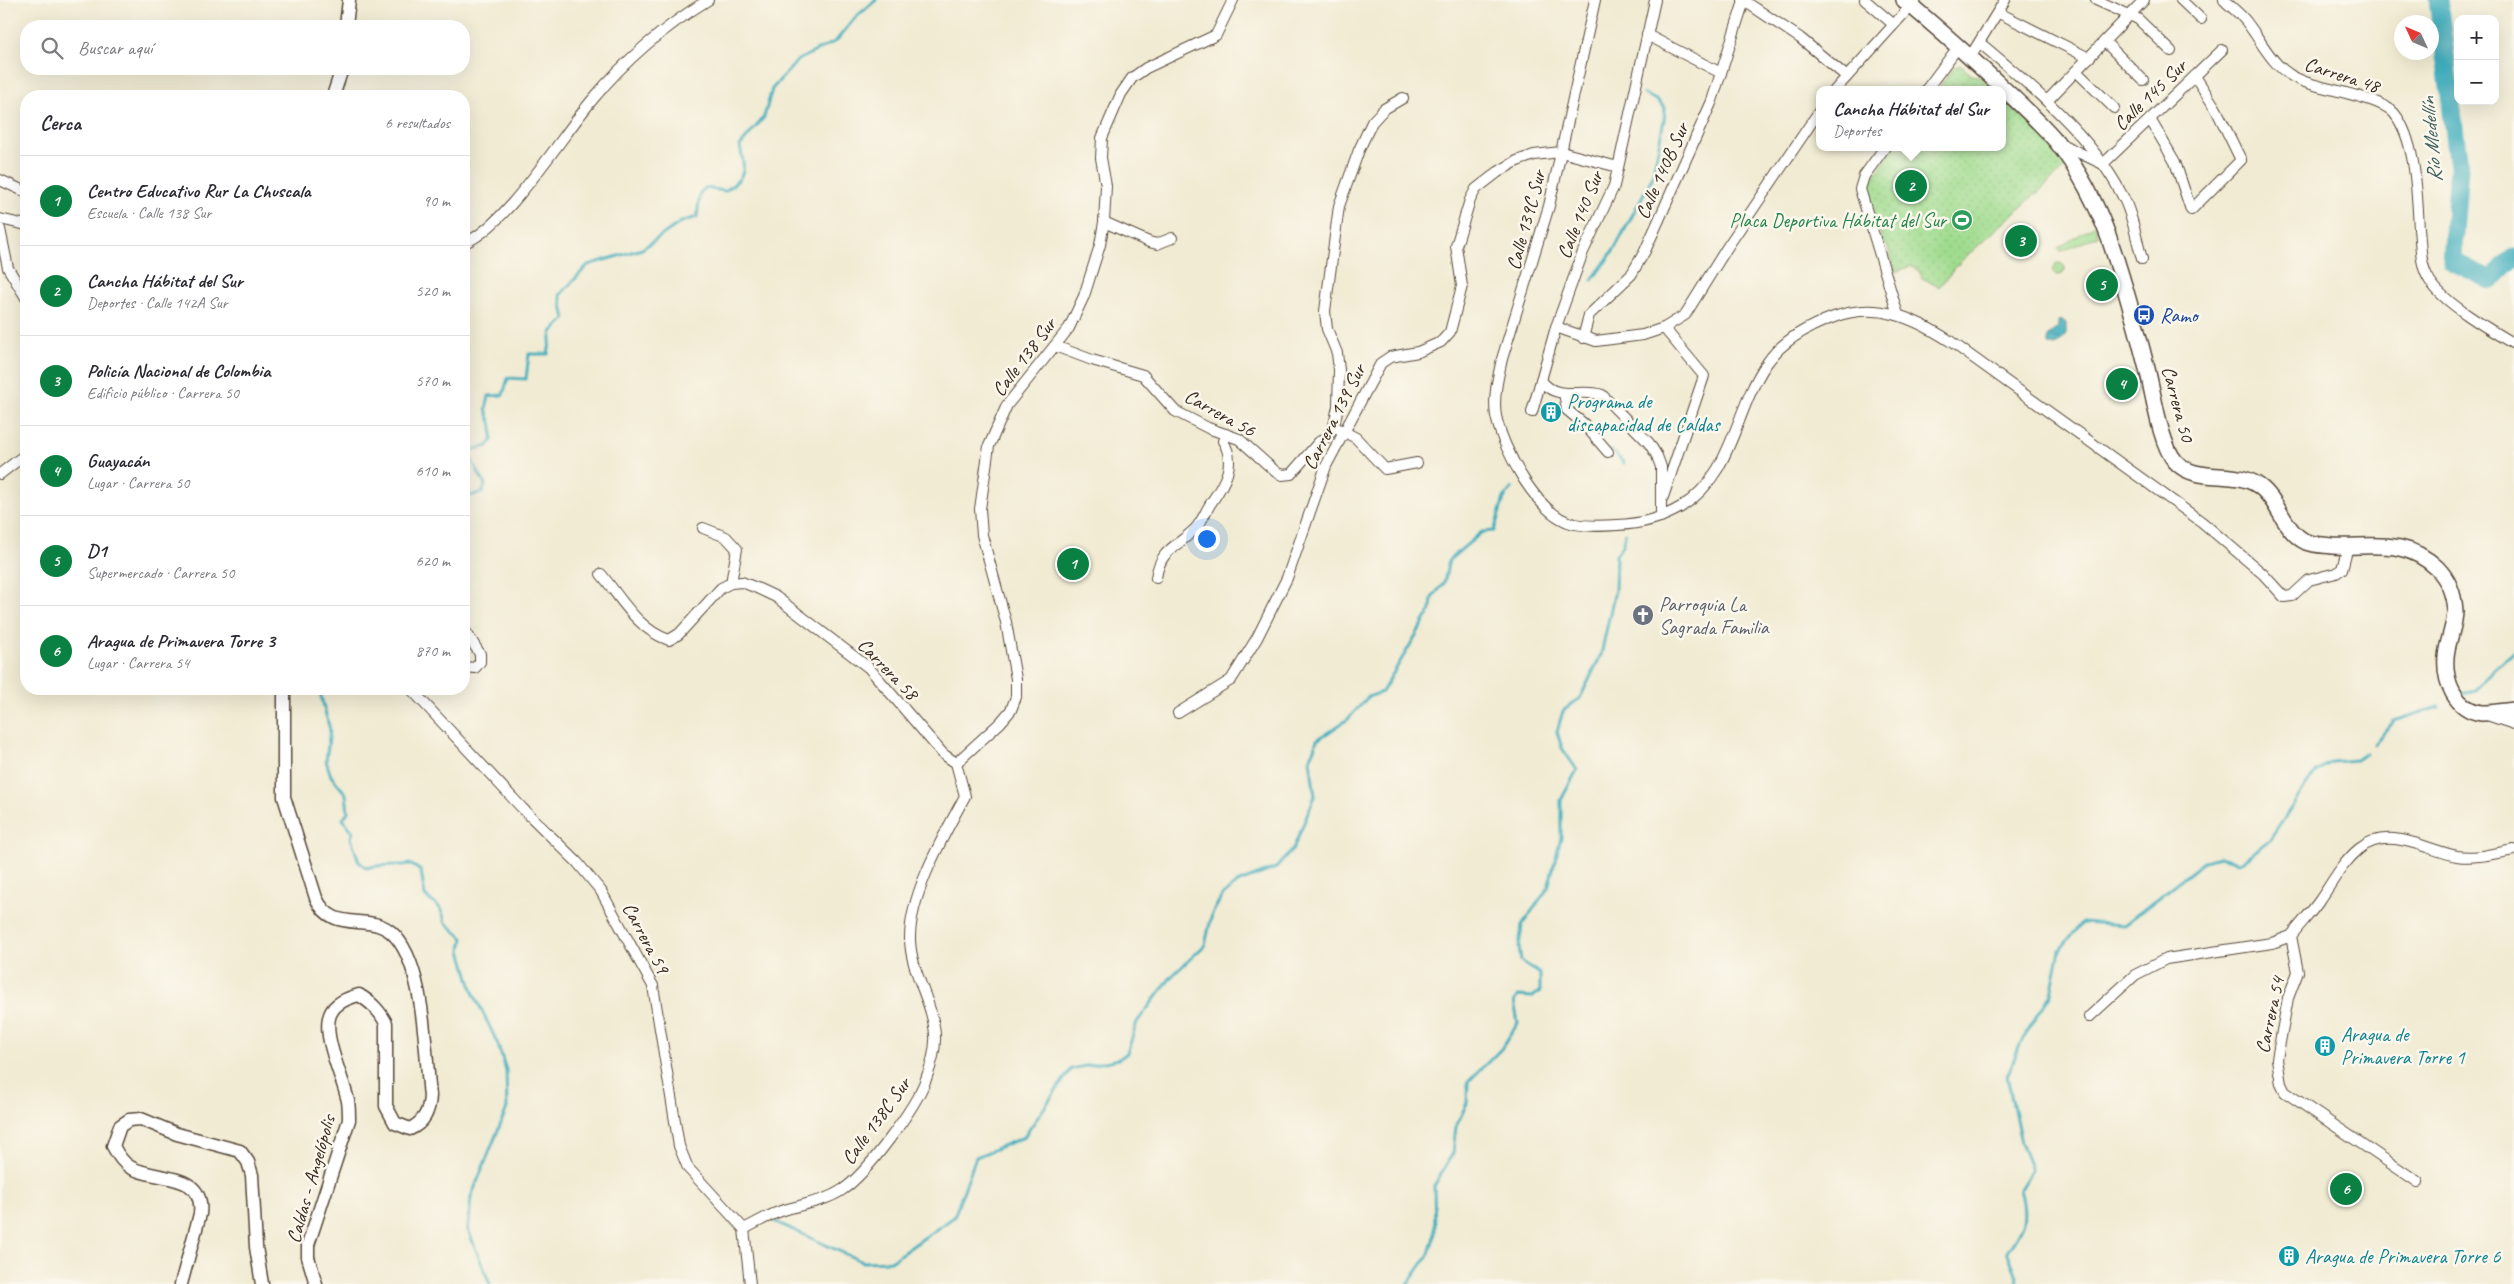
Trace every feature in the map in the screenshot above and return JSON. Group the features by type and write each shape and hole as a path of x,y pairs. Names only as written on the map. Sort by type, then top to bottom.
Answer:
{"main road":[{"name":"Carrera 50","path":"1911,2 2000,86"},
{"name":"Carrera 50","path":"2006,92 2057,142 2087,191 2107,234 2137,333 2169,453 2186,470 2245,478 2259,486 2272,499 2295,534 2306,542 2320,545 2399,546 2424,558 2438,569 2453,594 2455,614 2446,656 2446,672 2453,695 2462,705 2480,713"},
{"path":"2480,713 2514,710"}],"street":[{"path":"347,20 349,0"},
{"path":"470,239 486,230 529,183 593,98 651,38 708,0"},
{"name":"Calle 138 Sur","path":"956,763 1000,723 1011,710 1016,698 1016,680 1006,622 982,535 980,509 982,484 989,446 1008,405 1069,328 1084,296 1100,245 1104,222 1106,186 1101,158 1102,138 1121,94 1132,78 1146,68 1216,34 1233,0"},
{"name":"Calle 139C Sur","path":"1595,0 1589,33 1537,251 1502,360 1497,382 1496,414 1508,450 1517,469 1540,500 1564,520 1575,524 1604,526 1643,522 1662,517"},
{"name":"Calle 140 Sur","path":"1532,412 1556,327 1583,252 1614,186 1656,0"},
{"path":"1743,0 1800,38 1846,76"},
{"name":"Calle 140B Sur","path":"1583,338 1589,316 1631,275 1645,251 1712,101 1743,0"},
{"path":"1865,0 1893,24"},
{"path":"1970,57 2005,0"},
{"path":"2096,0 2138,19 2171,51"},
{"path":"2047,101 2144,0"},
{"path":"2181,0 2201,19"},
{"name":"Carrera 48","path":"2224,0 2248,24 2265,51 2288,75 2306,82 2358,96 2393,111 2405,131 2413,168 2424,270 2434,287 2449,301 2514,344"},
{"path":"1838,86 1911,2"},
{"path":"1999,12 2089,58"},
{"path":"1647,35 1721,73"},
{"path":"2104,42 2143,80"},
{"path":"1980,43 2047,101 2103,164 2122,194 2142,259"},
{"path":"1929,86 1958,47"},
{"name":"Calle 145 Sur","path":"2103,164 2222,50"},
{"path":"2076,71 2114,108"},
{"path":"335,90 340,75"},
{"path":"2150,119 2175,162 2192,210 2241,160 2216,109 2195,76"},
{"path":"1403,98 1384,109 1372,122 1359,150 1339,206 1325,311 1327,329 1337,353 1339,370 1338,406 1334,426 1356,438 1385,469 1417,463"},
{"path":"1556,327 1596,341 1643,335 1664,328 1686,315 1728,246 1816,116"},
{"path":"2057,142 2103,164"},
{"path":"1881,151 1864,176 1860,189 1898,314"},
{"name":"Carrera 139 Sur","path":"1178,713 1231,680 1257,638 1287,578 1326,466 1381,363 1390,357 1415,354 1441,342 1450,332 1462,286 1456,246 1470,200 1476,190 1498,172 1517,161 1534,155 1561,152 1585,156 1618,167"},
{"path":"0,180 20,189"},
{"path":"0,219 20,224"},
{"path":"1104,222 1157,244 1172,238"},
{"path":"0,229 8,268 20,288"},
{"path":"1662,517 1695,496 1719,468 1758,378 1767,363 1779,350 1811,327 1843,314 1872,310 1898,314 1914,320 1950,342 2188,511 2240,554 2284,597 2292,596 2309,580 2336,573 2342,569 2348,546"},
{"path":"1663,497 1704,376 1664,328"},
{"name":"Carrera 56","path":"1055,346 1092,360 1143,374 1175,411 1239,439 1276,472 1287,476 1291,474 1319,442 1327,437 1334,426"},
{"path":"1541,380 1552,390 1564,394 1594,392 1602,395 1650,442 1658,456 1661,467 1662,517"},
{"path":"1564,394 1567,410 1584,424 1608,452"},
{"path":"1156,578 1163,554 1196,528 1226,481 1230,462 1229,450 1224,441 1226,434"},
{"path":"0,474 20,459"},
{"path":"601,574 641,623 654,635 669,640 678,634 722,588 731,583 737,549 726,537 703,528"},
{"name":"Carrera 58","path":"731,583 742,582 776,598 870,668 943,754 956,763"},
{"path":"470,638 480,654 480,662 475,668 470,668"},
{"name":"Caldas - Angelópolis","path":"284,695 284,797 316,898 321,910 334,918 381,927 390,932 408,957 416,977 430,1096 427,1112 417,1125 410,1129 395,1123 386,1106 386,1023 380,1012 371,1002 359,995 348,998 336,1007 329,1017 330,1037 349,1103 349,1120 308,1245 308,1257 316,1284"},
{"name":"Carrera 59","path":"417,695 522,808 577,862 601,892 653,986 676,1129 688,1168 744,1229"},
{"path":"2480,713 2514,724"},
{"name":"Calle 138C Sur","path":"744,1229 779,1212 828,1198 852,1182 899,1125 926,1081 934,1052 936,1036 910,940 923,881 936,850 965,796 956,763"},
{"path":"2088,1016 2135,975 2166,958 2272,943 2291,936 2320,900 2338,872 2359,849 2370,842 2384,838 2397,839 2458,856 2476,857 2514,850"},
{"name":"Carrera 54","path":"2291,936 2298,972 2288,998 2277,1059 2280,1084 2285,1092 2418,1182"},
{"name":"Caldas - Angelópolis","path":"181,1284 201,1205 197,1193 185,1183 132,1168 123,1162 113,1146 114,1137 120,1126 129,1120 141,1119 177,1134 240,1151 248,1162 253,1182 256,1247 262,1284"},
{"path":"744,1229 750,1284"}],"green space":[{"path":"1960,65 1972,75 1982,77 1991,86 1940,86 1954,67"},
{"path":"2006,101 2045,139 2066,167 1960,262 1939,287 1922,278 1919,271 1911,266 1896,272 1887,245 1883,242 1865,186 1869,178 1871,180 1892,151 2006,151"},
{"path":"2095,225 2098,236 2060,252 2058,248"},
{"path":"2059,263 2065,269 2059,275 2053,269"}],"water":[{"path":"2063,320 2066,323 2066,335 2056,346 2048,345 2048,336 2058,327 2058,321"}],"waterway":[{"path":"470,450 488,446 492,440 492,426 486,409 489,396 503,395 508,378 526,379 529,354 548,354 552,332 565,319 560,295 588,265 642,249 681,222 697,217 700,193 705,188 725,191 732,186 741,177 743,172 740,146 764,117 772,89 798,60 836,41 855,18 876,0"},
{"name":"Río Medellín","path":"2438,0 2459,167 2452,261 2491,280 2514,257"},
{"path":"1592,280 1614,250 1652,178 1665,108 1658,101 1644,94"},
{"path":"1611,449 1624,463"},
{"path":"470,457 485,485 483,492 470,496"},
{"path":"776,1222 863,1262 891,1261 954,1217 976,1157 1024,1137 1071,1069 1119,1059 1127,1053 1137,1022 1172,976 1205,945 1212,914 1222,896 1237,883 1276,868 1293,849 1315,796 1310,760 1317,740 1348,719 1368,697 1382,692 1431,610 1432,598 1444,583 1449,560 1482,532 1494,531 1504,498 1512,488"},
{"path":"1408,1284 1429,1254 1435,1233 1434,1186 1453,1153 1456,1126 1467,1103 1468,1082 1501,1049 1518,1023 1514,1001 1518,996 1533,997 1540,991 1540,974 1521,961 1519,947 1522,925 1548,888 1561,838 1561,800 1577,770 1562,748 1557,732 1563,711 1580,698 1601,655 1615,590 1616,555 1623,545 1625,533"},
{"path":"2460,694 2475,691 2494,669 2514,652"},
{"path":"321,695 330,730 326,761 331,776 346,794 348,812 343,819 353,832 351,838 359,862 367,868 410,864 421,871 425,896 440,908 446,923 463,938 461,950 473,992 497,1042 506,1070 507,1108 471,1197 468,1230 490,1284"},
{"path":"2374,744 2393,721 2438,707"},
{"path":"2016,1284 2017,1276 2007,1251 2023,1222 2024,1208 2020,1189 2032,1170 2021,1143 2007,1076 2023,1038 2051,994 2060,950 2082,922 2124,925 2205,861 2219,857 2239,862 2247,858 2269,840 2316,771 2332,762 2356,760 2366,753"}],"place":[{"name":"Cancha Hábitat del Sur","path":"1911,186"},
{"name":"Placa Deportiva Hábitat del Sur","path":"1962,220"},
{"name":"Policía Nacional de Colombia","path":"2021,241"},
{"name":"D1","path":"2102,285"},
{"name":"Ramo","path":"2144,315"},
{"name":"Guayacán","path":"2122,384"},
{"name":"Programa de discapacidad de Caldas","path":"1551,412"},
{"name":"Centro Educativo Rur La Chuscala","path":"1073,564"},
{"name":"Parroquia La Sagrada Familia","path":"1643,615"},
{"name":"Aragua de Primavera Torre 1","path":"2325,1046"},
{"name":"Aragua de Primavera Torre 3","path":"2346,1189"},
{"name":"Aragua de Primavera Torre 6","path":"2289,1256"}]}
